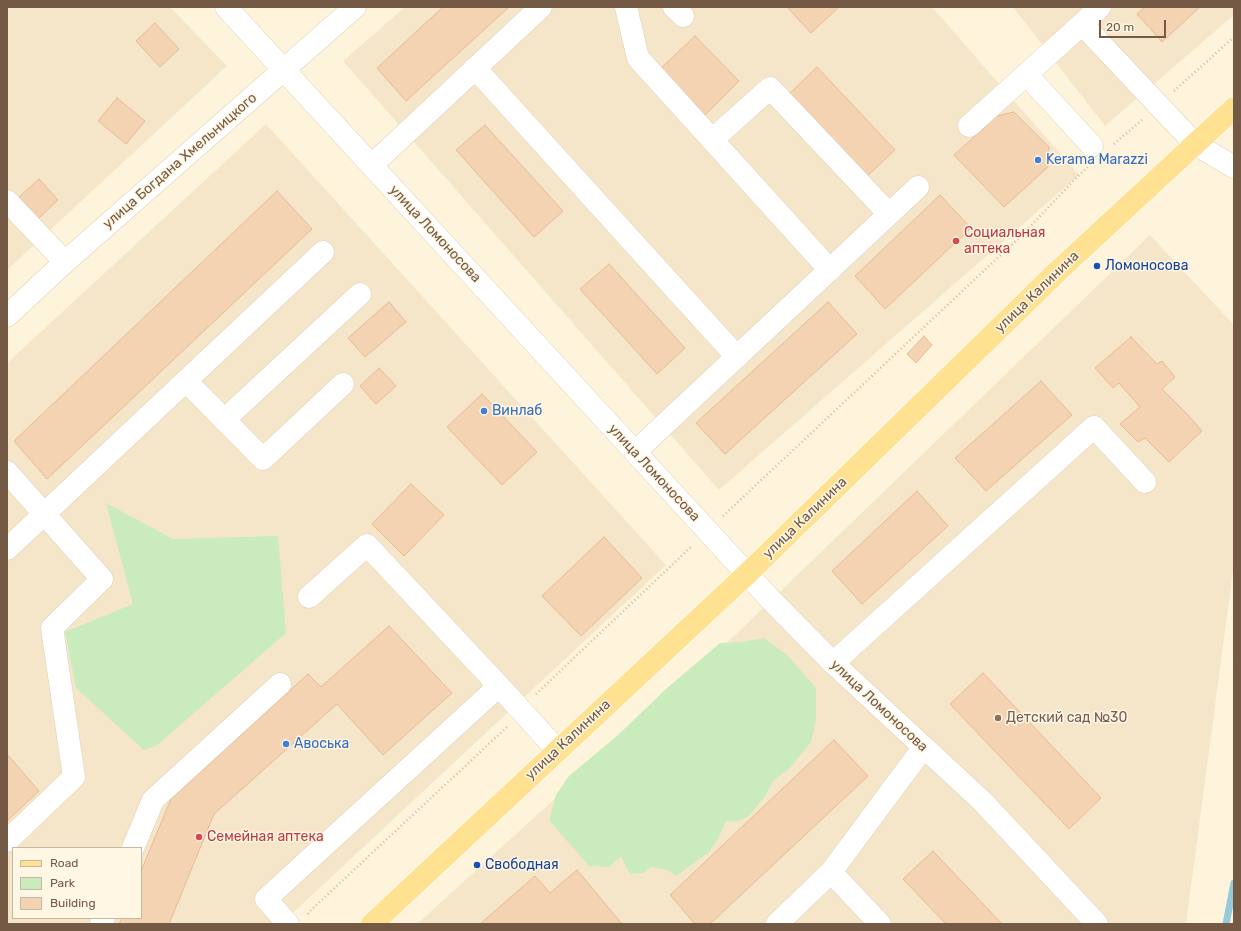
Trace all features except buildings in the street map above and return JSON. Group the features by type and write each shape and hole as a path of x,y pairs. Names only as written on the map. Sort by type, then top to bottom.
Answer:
{"main road":[{"name":"улица Калинина","path":"372,924 747,574 1052,276 1234,108"}],"street":[{"name":"улица Ломоносова","path":"226,7 771,600 833,663 923,748 982,801 1098,924"},
{"name":"улица Богдана Хмельницкого","path":"7,316 66,262 355,7"},
{"path":"372,165 541,7"},
{"path":"626,7 638,58 830,270"},
{"path":"969,126 1100,7"},
{"path":"1082,24 1195,144 1234,167"},
{"path":"476,68 737,357"},
{"path":"1026,74 1098,152"},
{"path":"712,140 770,88 889,214"},
{"path":"635,452 918,187"},
{"path":"7,201 66,262"},
{"path":"7,548 323,252"},
{"path":"224,420 360,294"},
{"path":"186,380 263,459 343,384"},
{"path":"833,663 1094,427 1145,482"},
{"path":"7,472 102,579 52,628 74,777 7,841"},
{"path":"309,597 367,544 557,750"},
{"path":"133,847 153,800 280,684"},
{"path":"297,921 266,899 499,686"},
{"path":"777,924 831,872 923,748"},
{"path":"831,872 880,924"}],"path":[{"path":"297,921 310,911 523,712 534,697 1022,234 1079,175 1098,152 1158,105 1234,37"}],"shaded area":[{"path":"7,7 170,7 227,66 7,270"},
{"path":"405,7 932,7 1079,175 719,490 343,61"},
{"path":"1013,7 1234,7 1234,15 1105,126"},
{"path":"266,124 666,565 281,924 7,924 7,363"},
{"path":"1150,235 1234,325 1234,563 1186,924 417,924 735,635"}],"green space":[{"path":"106,503 173,539 278,536 286,633 156,746 144,750 76,688 65,632 133,604"},
{"path":"764,638 788,656 816,688 816,721 811,742 789,769 774,780 765,796 749,816 736,822 726,821 718,839 709,852 676,876 668,870 651,867 643,873 630,874 621,856 609,867 589,866 549,820 556,795 569,776 618,735 666,689 720,643 741,642"}],"waterway":[{"path":"1226,924 1234,883"}],"place":[{"name":"Kerama Marazzi","path":"1038,160"},
{"name":"Социальная аптека","path":"956,241"},
{"name":"Ломоносова","path":"1097,266"},
{"name":"Винлаб","path":"484,411"},
{"name":"Детский сад №30","path":"998,718"},
{"name":"Авоська","path":"286,744"},
{"name":"Семейная аптека","path":"199,837"},
{"name":"Свободная","path":"477,865"}]}
